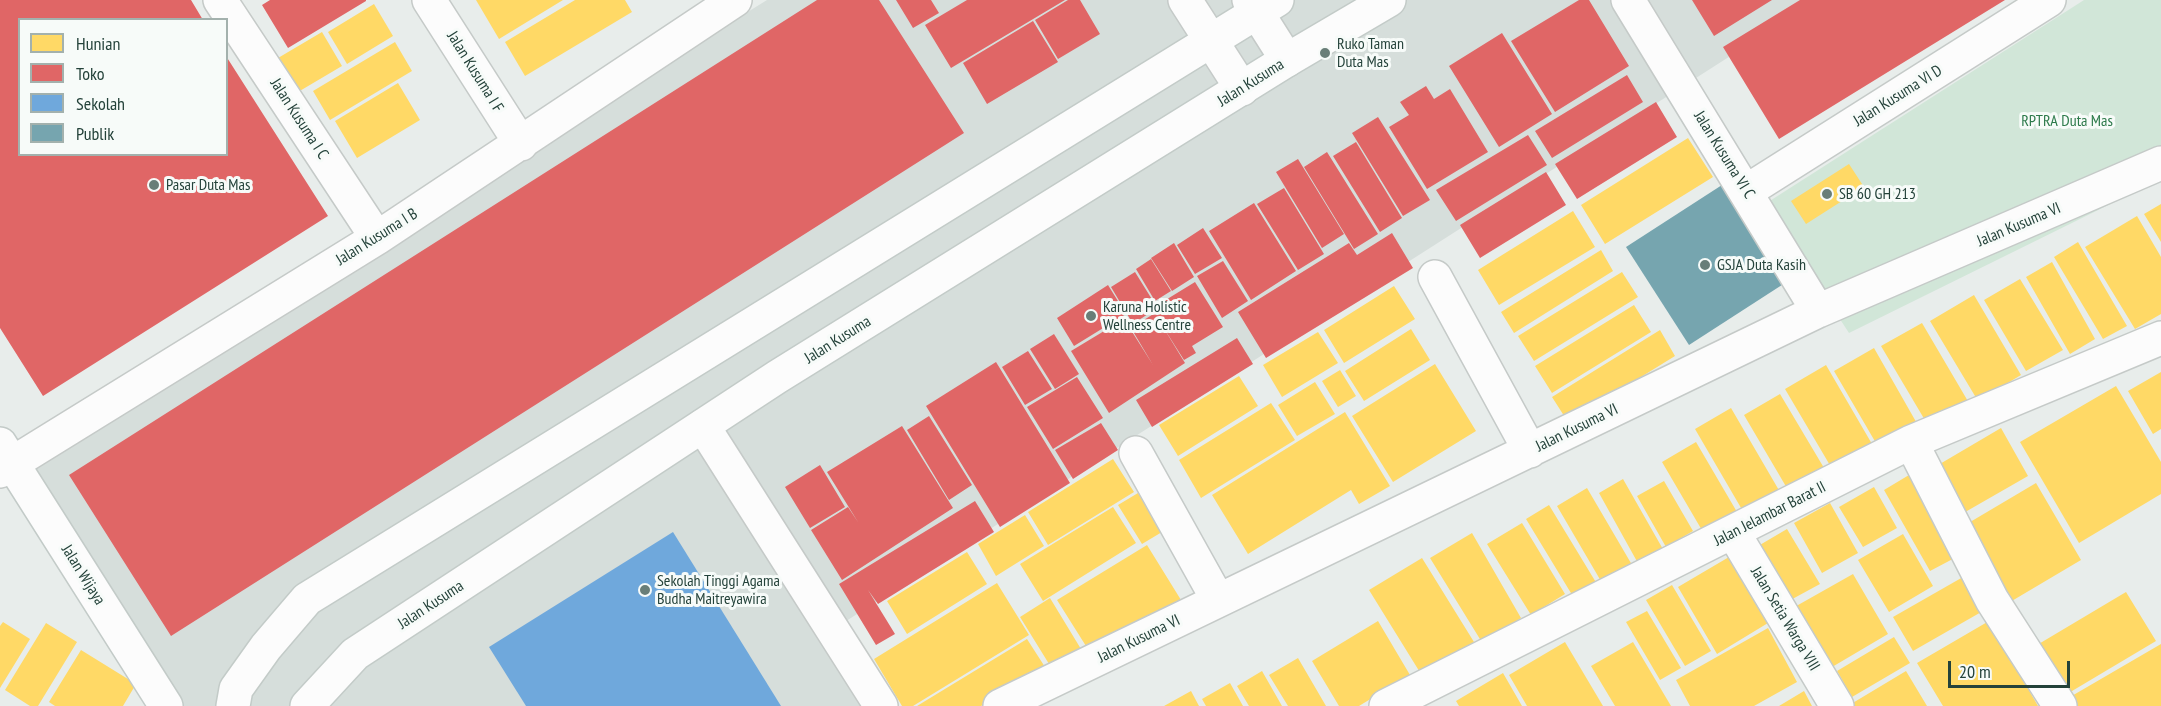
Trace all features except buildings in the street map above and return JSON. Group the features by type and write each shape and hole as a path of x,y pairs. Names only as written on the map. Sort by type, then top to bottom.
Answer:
{"street":[{"name":"Jalan Kusuma I C","path":"220,0 377,238"},
{"name":"Jalan Kusuma I F","path":"429,0 521,144"},
{"name":"Jalan Kusuma I B","path":"4,460 377,238 735,0"},
{"path":"1185,0 1242,89"},
{"name":"Jalan Kusuma","path":"307,706 355,654 703,426 1287,60 1389,0"},
{"name":"Jalan Kusuma VI C","path":"1628,0 1747,191 1818,311"},
{"name":"Jalan Kusuma VI D","path":"1747,191 2049,0"},
{"path":"233,706 236,689 307,599 1210,39 1261,4 1287,60"},
{"name":"Jalan Kusuma VI","path":"1000,706 1818,311 2161,164"},
{"path":"1435,277 1530,451"},
{"name":"Jalan Jelambar Barat II","path":"1406,701 1911,442 2161,338"},
{"path":"703,426 881,706"},
{"path":"1911,442 1992,600 2060,706"},
{"path":"1136,453 1218,600"},
{"name":"Jalan Wijaya","path":"4,460 166,706"},
{"name":"Jalan Setia Warga VIII","path":"1733,532 1837,706"}],"shaded area":[{"path":"767,0 1818,0 843,623 866,706 166,706 6,473"}],"green space":[{"name":"RPTRA Duta Mas","path":"2084,0 2161,0 2161,179 1849,333 1765,204"}],"place":[{"name":"Ruko Taman Duta Mas","path":"1325,53"},
{"name":"Pasar Duta Mas","path":"154,185"},
{"name":"SB 60 GH 213","path":"1827,194"},
{"name":"GSJA Duta Kasih","path":"1705,265"},
{"name":"Karuna Holistic Wellness Centre","path":"1091,316"},
{"name":"Sekolah Tinggi Agama Budha Maitreyawira","path":"645,590"}]}
